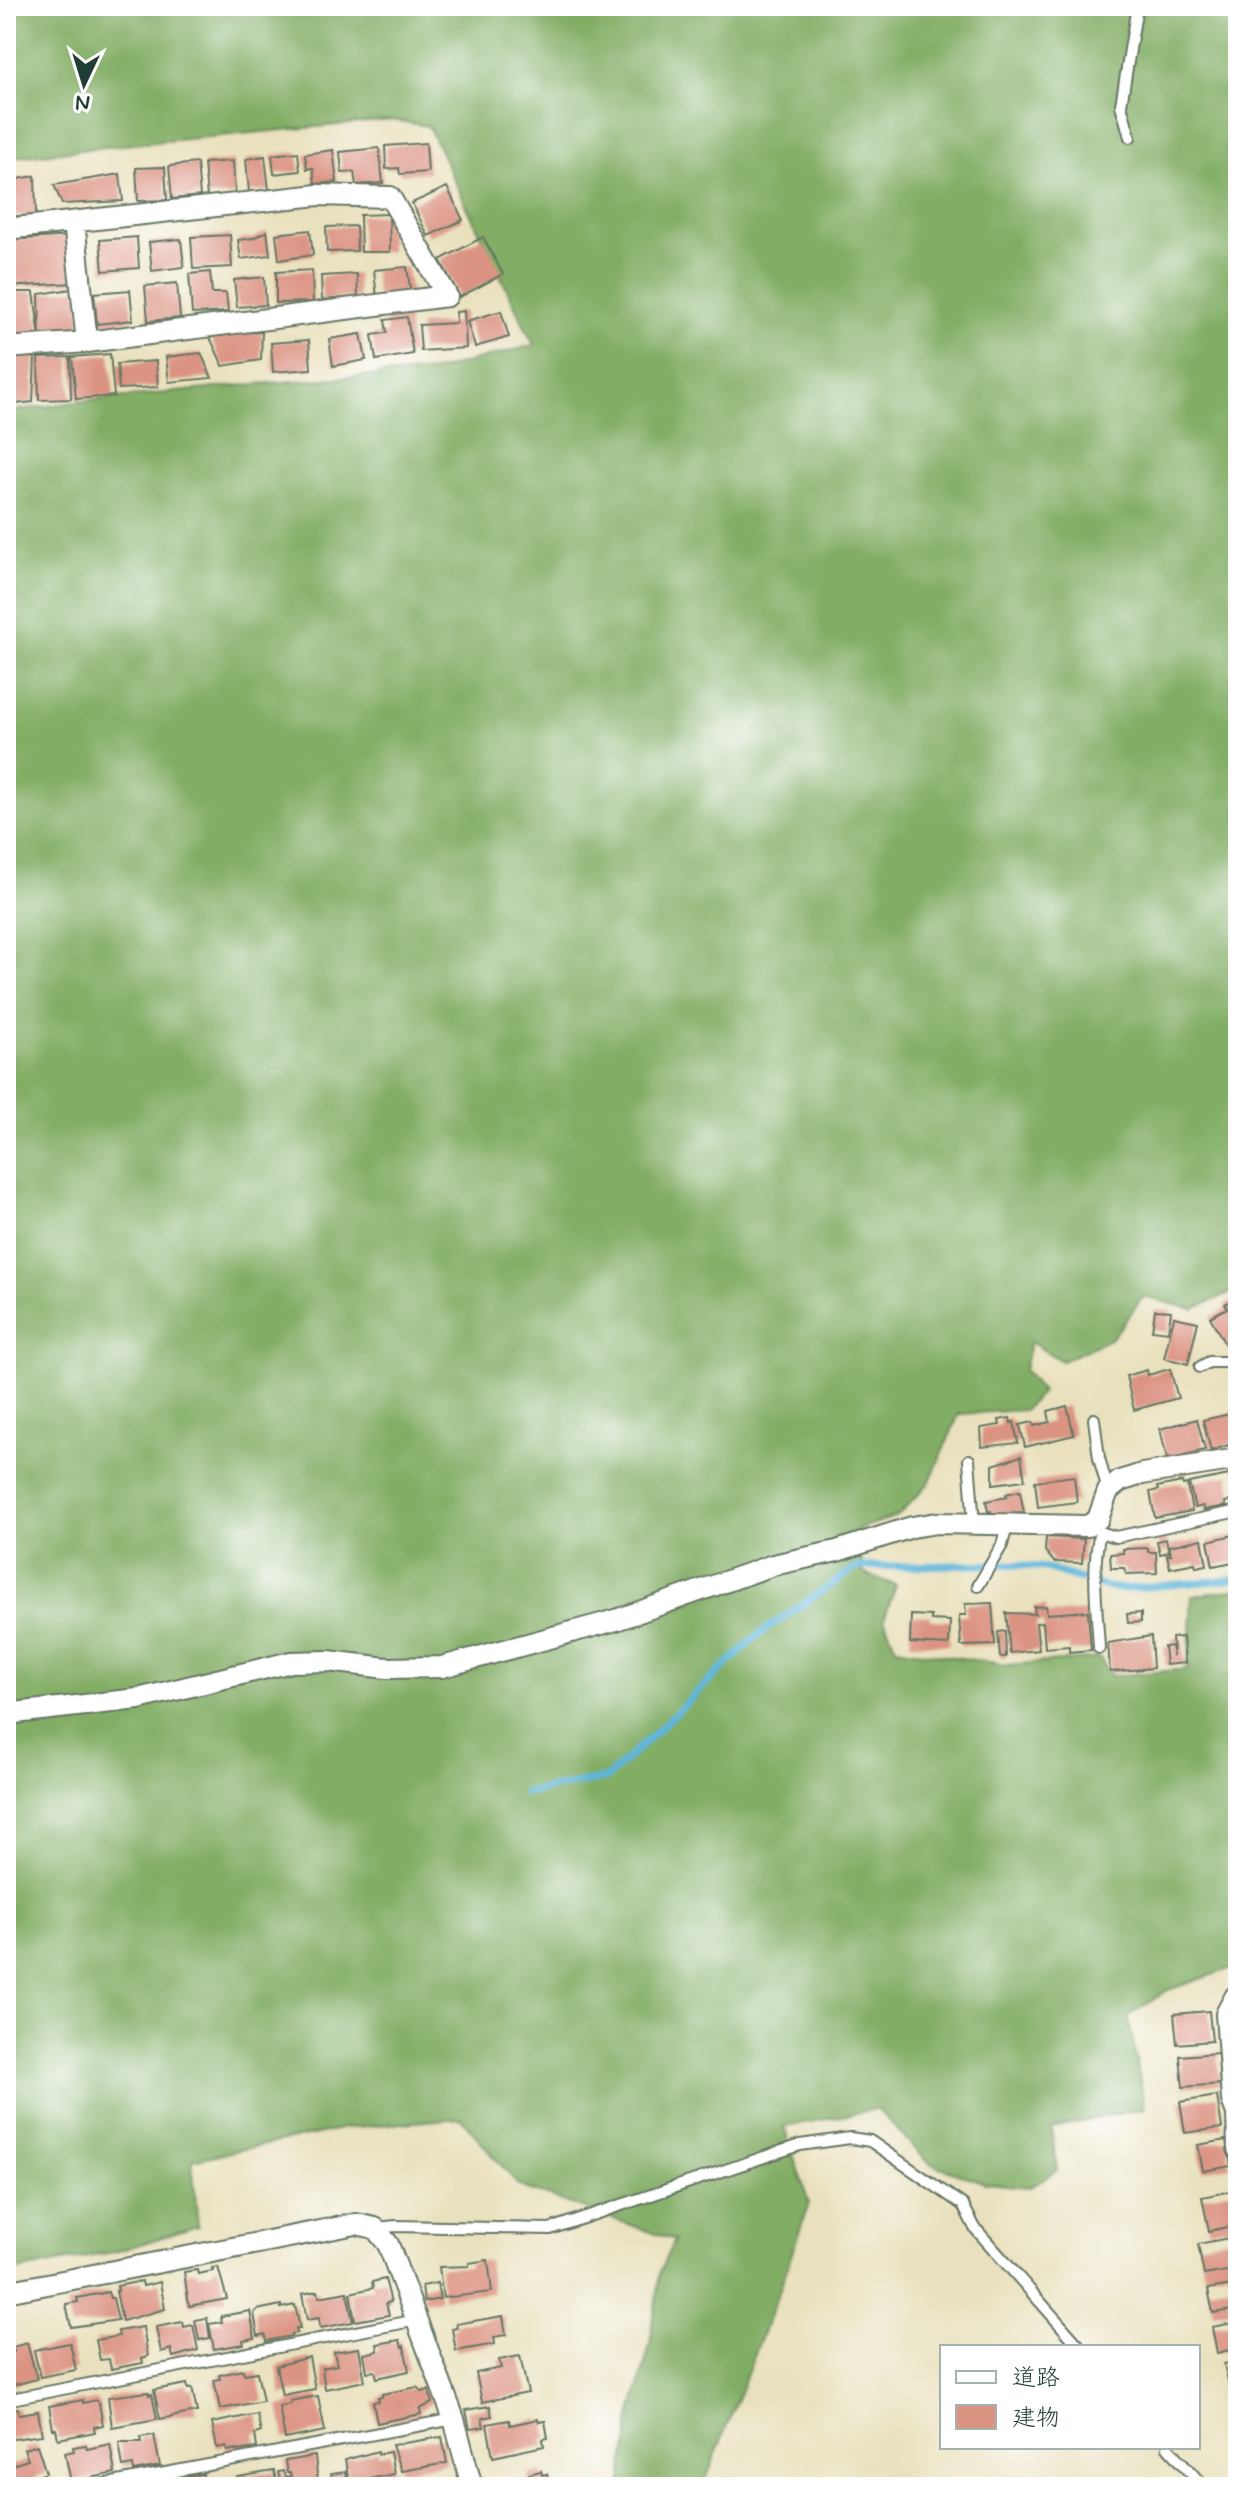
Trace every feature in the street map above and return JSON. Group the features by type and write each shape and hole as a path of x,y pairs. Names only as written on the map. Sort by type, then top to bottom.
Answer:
{"street":[{"path":"6,229 318,195 390,197 447,296 87,342 6,348"},
{"path":"74,222 87,342"},
{"path":"6,1714 138,1699 291,1662 328,1661 387,1668 442,1667 616,1620 773,1565 837,1551 912,1527 937,1523 1097,1528 1108,1491 1120,1481 1142,1474 1238,1459"},
{"path":"1238,1996 1226,2014 1232,2100 1238,2113 1238,2149"},
{"path":"6,2292 356,2224 375,2228 388,2244 417,2320 454,2419 472,2487"}],"lane":[{"path":"1130,137 1121,105 1137,6"},
{"path":"1200,1367 1209,1362 1227,1362 1238,1370"},
{"path":"1094,1419 1099,1458 1108,1491"},
{"path":"969,1460 974,1524"},
{"path":"1099,1648 1095,1574 1097,1528 1116,1537 1238,1511"},
{"path":"978,1586 997,1556 1007,1526"},
{"path":"375,2228 550,2229 800,2145 850,2138 870,2141 963,2205 975,2228 1078,2345"},
{"path":"6,2400 417,2320"},
{"path":"91,2487 454,2419"},
{"path":"1170,2449 1204,2487"}],"green space":[{"path":"6,6 1238,6 1238,1289 1194,1309 1143,1297 1112,1338 1062,1361 1030,1342 1024,1370 1042,1392 1024,1410 959,1414 929,1483 898,1516 858,1529 863,1573 896,1585 884,1619 896,1648 1008,1665 1100,1658 1111,1676 1188,1669 1192,1596 1238,1589 1238,1966 1168,1990 1128,2016 1145,2108 1051,2128 1057,2170 1030,2187 985,2183 929,2163 877,2109 784,2127 809,2203 778,2294 707,2477 706,2487 621,2487 631,2417 650,2345 660,2271 674,2240 519,2186 461,2118 345,2128 192,2160 198,2226 118,2251 6,2273 6,412 256,384 434,371 534,345 428,126 392,120 6,158"}],"building":[{"path":"426,143 428,172 400,174 399,168 386,169 385,146"},
{"path":"379,148 383,183 356,185 354,172 342,173 340,152"},
{"path":"333,150 337,182 315,184 313,168 307,169 305,154"},
{"path":"298,152 300,171 274,174 272,155"},
{"path":"265,156 269,190 249,192 246,159"},
{"path":"233,161 235,195 207,197 204,163"},
{"path":"197,163 200,196 172,199 169,166"},
{"path":"165,167 167,200 138,201 136,168"},
{"path":"120,174 123,201 62,204 54,185"},
{"path":"35,176 36,215 6,217 6,181"},
{"path":"447,187 463,220 428,236 412,203"},
{"path":"389,214 390,252 361,252 360,215"},
{"path":"356,226 357,251 327,252 326,227"},
{"path":"310,230 313,255 279,260 276,234"},
{"path":"267,231 270,255 241,259 238,240 253,238"},
{"path":"230,235 232,267 193,269 191,237"},
{"path":"72,236 74,283 6,287 6,240"},
{"path":"137,237 139,268 103,271 100,240"},
{"path":"483,237 503,274 460,297 440,260"},
{"path":"181,239 184,267 152,271 149,242"},
{"path":"407,267 411,295 377,298 374,270"},
{"path":"312,270 313,302 276,303 276,272"},
{"path":"210,272 212,293 226,293 228,312 192,314 189,274"},
{"path":"357,274 358,297 322,300 321,276"},
{"path":"264,277 266,305 237,307 234,280"},
{"path":"177,283 180,318 148,321 145,286"},
{"path":"78,288 82,339 6,344 9,292 34,292 40,337 39,294"},
{"path":"130,290 133,320 97,324 94,293"},
{"path":"464,311 466,348 421,351 419,325 456,323 456,312"},
{"path":"501,311 509,337 475,347 467,321"},
{"path":"407,317 413,354 376,360 372,335 387,333 385,320"},
{"path":"262,332 261,360 223,366 208,333"},
{"path":"361,334 366,360 333,366 329,339"},
{"path":"309,340 311,369 273,372 271,343"},
{"path":"201,353 212,378 169,382 166,357"},
{"path":"110,354 114,396 76,399 72,357"},
{"path":"35,357 33,402 6,405 6,358"},
{"path":"70,357 71,399 39,400 38,358"},
{"path":"156,361 158,387 119,389 117,364"},
{"path":"1238,1297 1238,1353 1234,1347 1228,1350 1210,1317 1227,1308 1225,1304"},
{"path":"1155,1310 1171,1311 1168,1332 1152,1330"},
{"path":"1174,1317 1198,1322 1188,1364 1164,1358"},
{"path":"1170,1369 1178,1398 1134,1410 1126,1376 1147,1370 1148,1375"},
{"path":"1067,1406 1074,1435 1025,1447 1020,1425 1050,1422 1048,1411"},
{"path":"1238,1412 1238,1442 1211,1451 1203,1420"},
{"path":"1010,1418 1011,1423 1014,1422 1018,1443 982,1447 981,1428 1000,1425 999,1420"},
{"path":"1197,1419 1205,1450 1168,1463 1160,1429"},
{"path":"1021,1456 1025,1480 993,1484 993,1465"},
{"path":"1229,1475 1234,1500 1225,1502 1226,1506 1204,1510 1203,1506 1195,1508 1189,1483"},
{"path":"1074,1476 1077,1502 1038,1507 1035,1481"},
{"path":"1182,1482 1183,1485 1187,1484 1192,1511 1155,1518 1150,1492 1158,1490 1157,1487"},
{"path":"1020,1491 1024,1513 992,1515 991,1511 988,1512 986,1501"},
{"path":"1238,1534 1238,1561 1213,1566 1208,1541"},
{"path":"1046,1537 1084,1539 1082,1563 1054,1562 1045,1551"},
{"path":"1166,1539 1169,1552 1160,1554 1157,1541"},
{"path":"1202,1539 1207,1565 1196,1567 1195,1563 1170,1568 1167,1555 1171,1555 1169,1546"},
{"path":"1148,1548 1148,1552 1156,1552 1157,1573 1126,1574 1124,1568 1111,1568 1110,1554 1123,1553 1123,1549"},
{"path":"992,1603 995,1645 961,1646 959,1615 966,1615 965,1604"},
{"path":"1046,1606 1047,1614 1088,1611 1091,1650 1069,1652 1069,1646 1045,1648 1043,1622 1036,1623 1039,1650 1010,1653 1006,1613 1035,1614 1034,1607"},
{"path":"1141,1613 1141,1622 1128,1623 1127,1614"},
{"path":"911,1615 950,1621 949,1645 910,1643"},
{"path":"1005,1631 1006,1657 1000,1657 998,1632"},
{"path":"1151,1636 1153,1668 1110,1672 1108,1643"},
{"path":"1183,1637 1185,1663 1166,1665 1164,1647 1171,1646 1173,1656 1172,1638"},
{"path":"1209,2011 1212,2041 1177,2044 1174,2014"},
{"path":"1218,2053 1220,2084 1183,2087 1180,2056"},
{"path":"1217,2096 1222,2128 1185,2133 1180,2102"},
{"path":"1226,2140 1231,2166 1203,2171 1198,2145"},
{"path":"1231,2191 1237,2225 1209,2231 1202,2197"},
{"path":"1234,2237 1238,2269 1204,2275 1198,2244"},
{"path":"488,2260 492,2292 443,2298 439,2267 469,2266 469,2263"},
{"path":"218,2267 227,2299 189,2306 184,2272 197,2270 198,2274"},
{"path":"385,2279 391,2302 386,2303 389,2315 355,2321 350,2293 373,2288 372,2282"},
{"path":"142,2281 143,2286 160,2282 165,2309 122,2321 117,2286"},
{"path":"437,2283 440,2299 424,2302 422,2286"},
{"path":"1238,2284 1238,2309 1213,2313 1208,2289"},
{"path":"318,2291 319,2297 347,2292 353,2322 320,2328 319,2318 307,2320 302,2294"},
{"path":"108,2292 113,2298 118,2320 71,2327 66,2304 78,2302 77,2298"},
{"path":"281,2305 281,2308 295,2305 300,2328 296,2328 297,2333 291,2336 266,2341 265,2334 258,2336 254,2313"},
{"path":"250,2311 255,2338 243,2340 244,2344 214,2349 209,2324 222,2322 221,2316"},
{"path":"503,2316 506,2335 494,2337 495,2344 456,2351 452,2329 457,2328 456,2324"},
{"path":"207,2318 210,2338 199,2340 195,2320"},
{"path":"183,2322 184,2327 193,2325 198,2350 173,2357 171,2349 161,2352 156,2327"},
{"path":"1238,2322 1238,2348 1217,2353 1212,2327"},
{"path":"143,2327 148,2356 142,2358 143,2363 111,2369 109,2359 100,2360 96,2340 119,2336 118,2331"},
{"path":"400,2340 409,2371 377,2378 375,2371 367,2372 364,2354 378,2351 377,2344"},
{"path":"27,2343 37,2379 6,2387 6,2354 14,2352 13,2347"},
{"path":"70,2343 76,2370 40,2377 34,2350"},
{"path":"359,2348 365,2381 325,2389 322,2368 337,2365 334,2352"},
{"path":"520,2356 528,2393 482,2402 476,2373 501,2368 499,2360"},
{"path":"309,2357 315,2389 282,2395 276,2366"},
{"path":"1238,2360 1238,2388 1230,2390 1224,2364"},
{"path":"243,2370 244,2374 257,2372 263,2401 220,2409 214,2380 220,2379 219,2375"},
{"path":"187,2384 188,2389 192,2388 197,2412 160,2419 154,2390"},
{"path":"417,2387 422,2392 429,2390 432,2403 420,2409 421,2414 377,2423 373,2402 379,2401 378,2397"},
{"path":"152,2394 157,2419 112,2427 108,2397"},
{"path":"318,2396 325,2431 285,2439 279,2406"},
{"path":"83,2400 83,2403 96,2400 99,2403 103,2425 94,2427 95,2432 58,2439 49,2406"},
{"path":"490,2406 492,2416 482,2418 484,2427 470,2429 466,2410"},
{"path":"18,2408 19,2414 38,2411 42,2435 6,2440 6,2410"},
{"path":"257,2414 261,2432 255,2434 257,2448 227,2451 226,2446 217,2448 212,2423"},
{"path":"538,2419 539,2422 545,2421 548,2438 543,2439 544,2446 493,2457 487,2424 509,2420 510,2425"},
{"path":"154,2435 160,2466 134,2471 133,2465 123,2467 119,2442 141,2442 140,2437"},
{"path":"442,2437 447,2463 401,2471 392,2445"},
{"path":"110,2444 115,2473 71,2482 65,2453 74,2451 73,2447 86,2445 87,2449"},
{"path":"37,2445 46,2473 35,2477 36,2480 6,2487 6,2453 12,2465 28,2460 24,2449"},
{"path":"378,2451 378,2454 390,2452 394,2474 349,2482 345,2460"},
{"path":"315,2456 318,2484 281,2487 278,2472 283,2471 285,2477 291,2476 287,2473 285,2461"},
{"path":"274,2471 277,2487 239,2487 237,2477"},
{"path":"541,2471 542,2475 547,2474 550,2487 517,2487 528,2484 529,2474"},
{"path":"345,2472 348,2486 333,2487 331,2474"},
{"path":"203,2474 205,2487 173,2487 172,2479"}],"waterway":[{"path":"525,1793 607,1778 758,1635 857,1567 1009,1564 1045,1568 1123,1589 1238,1579"}]}
